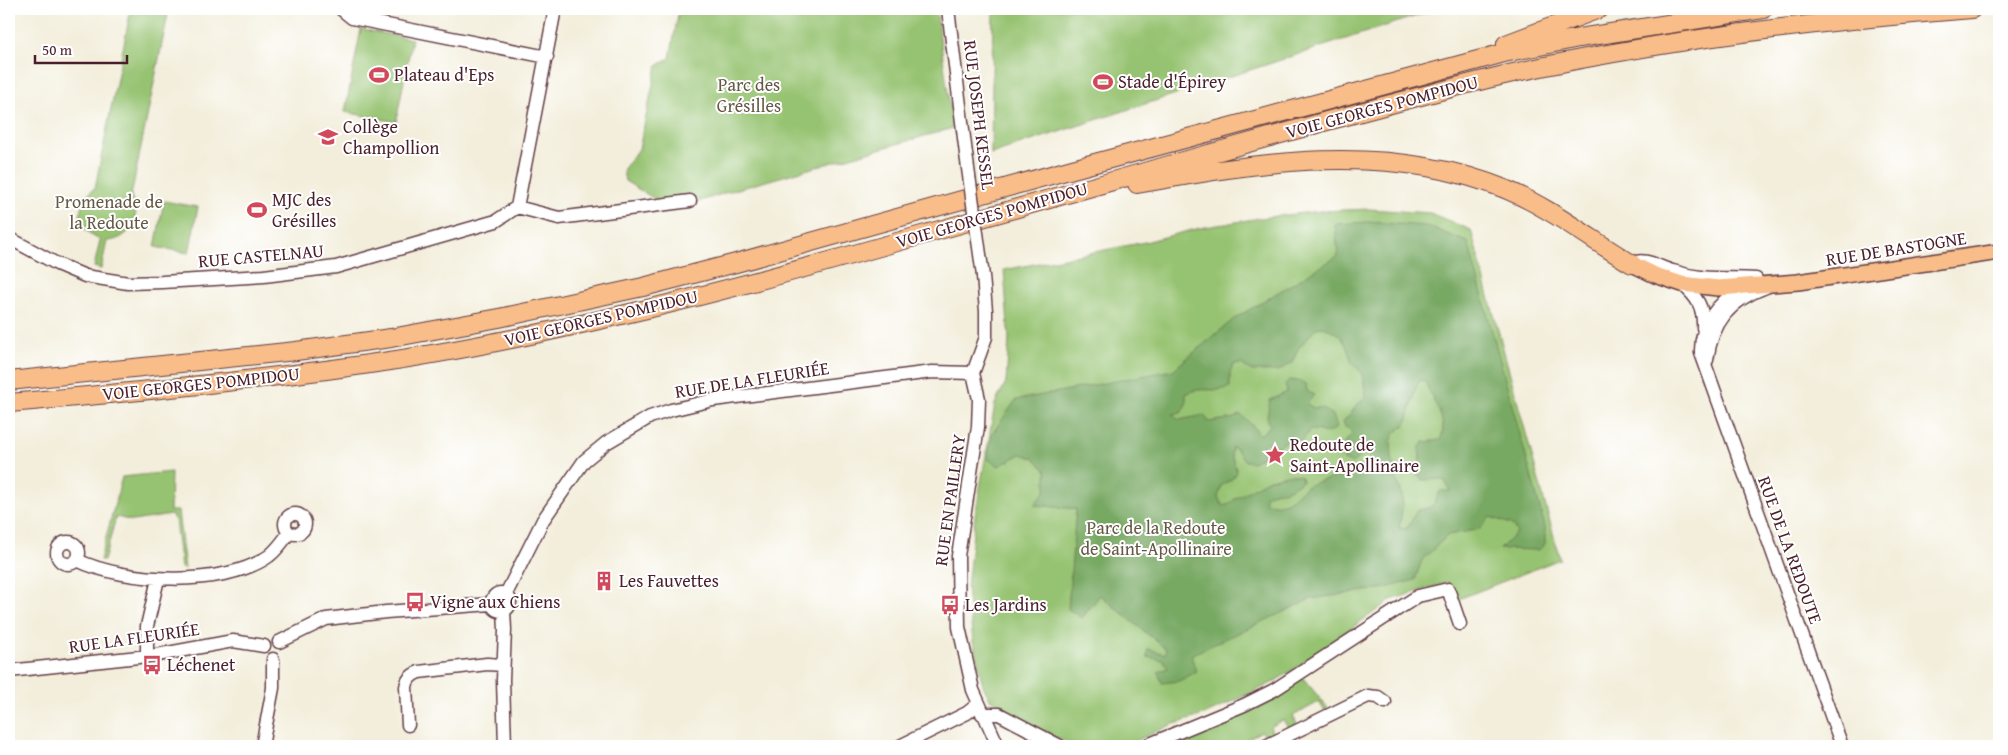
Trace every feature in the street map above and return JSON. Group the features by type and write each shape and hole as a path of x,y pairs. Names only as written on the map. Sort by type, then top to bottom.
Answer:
{"highway":[{"path":"1439,69 1599,9"},
{"name":"VOIE GEORGES POMPIDOU","path":"9,381 296,352 391,338 643,288 1439,69 1578,38 1763,9"},
{"name":"VOIE GEORGES POMPIDOU","path":"9,403 305,373 394,360 500,341 650,309 1366,111 1506,75 1583,58 1836,22 1972,9"},
{"path":"1038,202 1264,164 1336,159 1385,161 1470,176 1505,189 1547,210 1632,264"}],"main road":[{"name":"RUE DE BASTOGNE","path":"1632,264 1655,275 1682,284 1703,287 1745,286 1798,282 1999,252"}],"street":[{"path":"342,9 352,18 547,57"},
{"path":"555,9 517,207 559,218 690,201"},
{"name":"RUE JOSEPH KESSEL","path":"948,9 986,311 986,337 973,373"},
{"name":"RUE CASTELNAU","path":"9,238 66,269 94,278 128,283 264,276 336,267 496,221 517,207"},
{"name":"RUE DE BASTOGNE","path":"1632,264 1643,261 1675,272 1712,279 1798,282"},
{"name":"RUE DE LA REDOUTE","path":"1706,366 1708,348 1713,333 1728,309 1739,300 1765,287 1798,282"},
{"name":"RUE DE LA REDOUTE","path":"1682,284 1698,299 1702,309 1703,332 1701,353 1842,746"},
{"name":"RUE DE LA REDOUTE","path":"1703,332 1716,310 1732,294 1745,286"},
{"name":"RUE DE LA FLEURIÉE","path":"506,594 543,520 584,461 606,443 650,417 713,400 932,372 973,373"},
{"name":"RUE EN PAILLERY","path":"973,373 979,398 978,427 957,571 959,626 968,674 980,709 998,746"},
{"path":"76,560 101,569 158,578 209,576 242,570 270,555 289,533"},
{"path":"147,656 147,626 158,578"},
{"path":"1145,746 1244,705 1274,690 1418,596 1448,589 1460,624"},
{"path":"273,659 265,655 264,646 271,640 279,642 326,619 386,612 491,604 498,611 504,611 509,608 510,602 506,594 500,593 494,595 491,604"},
{"path":"504,611 505,746"},
{"name":"RUE LA FLEURIÉE","path":"9,671 147,656 233,642 264,646"},
{"path":"273,659 281,654 282,648 279,642"},
{"path":"262,746 273,688 273,659"},
{"path":"408,725 406,688 409,678 413,674 487,664 503,665"},
{"path":"1266,746 1368,696 1378,697 1386,702"},
{"path":"900,746 967,713 980,709 999,714 1060,746"}],"green space":[{"name":"Promenade de la Redoute","path":"131,9 169,9 131,196 136,212 135,219 128,232 115,240 107,241 101,269 94,267 100,240 86,230 82,223 81,208 88,194 95,188"},
{"name":"Parc des Grésilles","path":"679,9 936,9 953,128 731,191 673,210 625,181 623,170 639,149 657,66 670,58"},
{"name":"Stade d'Épirey","path":"993,9 1438,9 991,154"},
{"name":"Plateau d'Eps","path":"361,29 412,39 396,122 345,112"},
{"path":"164,201 198,207 189,253 155,247"},
{"name":"Parc de la Redoute de Saint-Apollinaire","path":"1369,209 1430,213 1471,230 1560,559 1456,600 1448,582 1391,600 1299,666 1272,683 1204,715 1171,725 1124,746 1077,746 1045,733 990,699 983,686 973,641 967,588 975,516 995,404 1006,382 1009,339 1004,270 1145,242 1200,228 1260,218 1321,211"},
{"path":"1369,222 1427,226 1468,242 1545,527 1545,544 1539,550 1500,549 1517,532 1511,524 1490,517 1480,529 1448,535 1422,560 1415,580 1386,588 1311,599 1191,655 1196,672 1179,681 1162,683 1158,672 1168,668 1163,660 1147,657 1148,649 1165,654 1166,649 1100,595 1082,618 1068,609 1076,509 1034,505 1046,490 1046,471 1034,458 1021,454 999,466 987,459 992,434 1016,400 1173,370 1234,319 1338,256 1335,224","holes":["1322,327 1335,332 1343,340 1352,364 1362,374 1364,383 1365,397 1343,421 1345,427 1350,429 1352,434 1342,446 1344,460 1352,463 1364,453 1369,453 1370,459 1356,470 1306,487 1284,503 1274,504 1265,502 1265,496 1293,487 1302,481 1301,476 1291,474 1269,479 1223,506 1218,498 1221,486 1233,478 1237,472 1231,454 1232,447 1236,449 1245,461 1252,462 1262,457 1263,445 1266,442 1271,447 1280,446 1285,442 1299,445 1310,430 1326,433 1333,430 1337,427 1333,415 1322,408 1314,408 1307,404 1314,395 1307,391 1306,384 1300,381 1289,380 1285,384 1287,392 1270,400 1267,417 1270,426 1260,435 1240,414 1234,418 1209,422 1204,415 1179,420 1172,414 1181,413 1186,404 1186,394 1192,391 1219,390 1230,387 1230,374 1233,365 1241,364 1252,371 1278,371 1292,363 1298,349 1316,328","1420,380 1425,381 1443,425 1440,440 1424,442 1419,448 1418,476 1422,480 1440,479 1445,481 1450,491 1440,491 1432,506 1416,511 1410,525 1405,529 1399,528 1403,505 1392,458 1391,441 1395,433 1407,423 1416,387"]},
{"path":"171,472 170,511 178,511 185,569 181,568 175,520 171,515 133,521 116,517 104,561 100,560 122,477"},
{"path":"1303,678 1328,708 1324,710 1319,702 1293,716 1297,724 1288,728 1283,720 1270,727 1274,736 1266,739 1262,731 1239,743 1241,746 1158,746"}],"place":[{"name":"Plateau d'Eps","path":"379,75"},
{"name":"Stade d'Épirey","path":"1103,82"},
{"name":"Collège Champollion","path":"328,137"},
{"name":"MJC des Grésilles","path":"257,210"},
{"name":"Redoute de Saint-Apollinaire","path":"1275,455"},
{"name":"Les Fauvettes","path":"604,581"},
{"name":"Vigne aux Chiens","path":"415,602"},
{"name":"Les Jardins","path":"950,605"},
{"name":"Léchenet","path":"152,665"}]}
